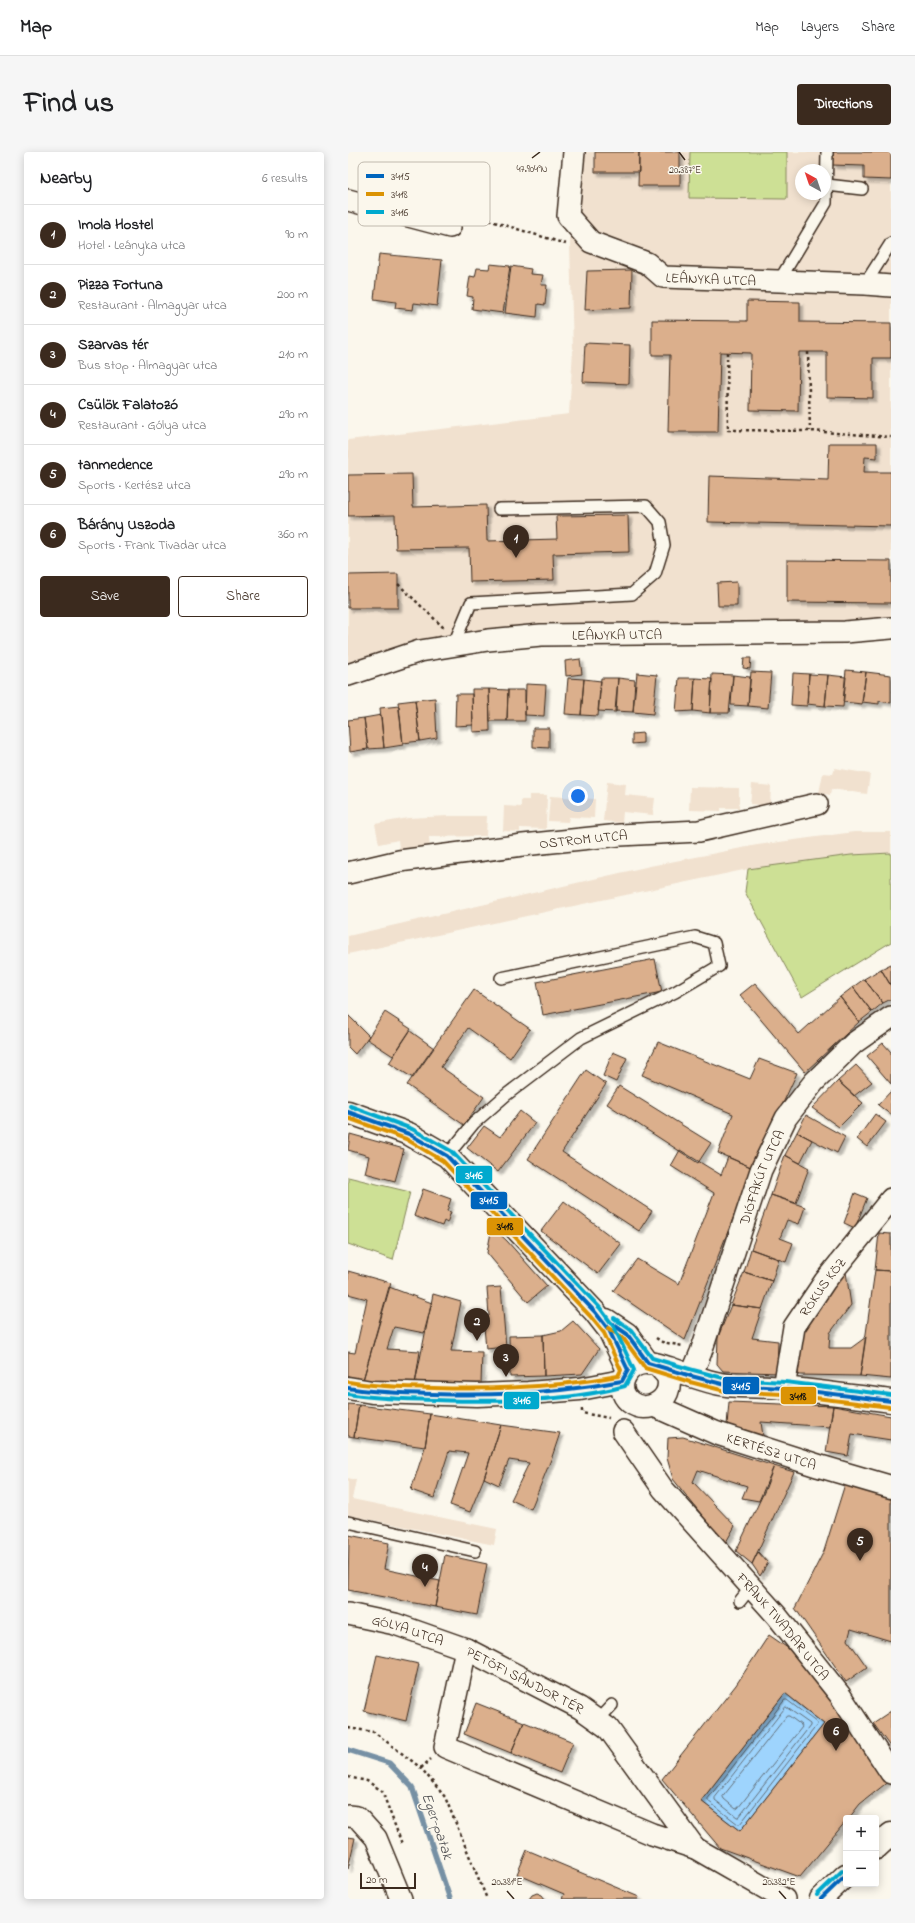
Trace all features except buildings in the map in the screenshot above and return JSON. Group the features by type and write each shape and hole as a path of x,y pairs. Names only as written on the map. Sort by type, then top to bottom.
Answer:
{"street":[{"name":"LEÁNYKA UTCA","path":"574,152 568,216 591,242 647,263 663,277 891,286"},
{"path":"348,200 358,203"},
{"name":"LEÁNYKA UTCA","path":"348,675 420,651 541,635 845,632 891,628"},
{"name":"OSTROM UTCA","path":"348,873 399,861 523,844 620,835 699,831 817,804"},
{"name":"DIÓFAKÚT UTCA","path":"691,1376 701,1352 761,1170 786,1118 814,1082 854,1043 891,1017"},
{"path":"348,1112 409,1134 447,1156 595,1312 609,1330 625,1375 623,1392 630,1402 643,1407 655,1406 665,1398 669,1386 667,1375 653,1364 627,1334 595,1312"},
{"name":"RÓKUS KÖZ","path":"784,1388 794,1327 825,1281 888,1206"},
{"path":"348,1388 372,1392 477,1395 580,1389 625,1375 637,1364 653,1364 726,1385 784,1388 891,1401"},
{"name":"KERTÉSZ UTCA","path":"655,1406 716,1433 891,1487"},
{"name":"FRANK TIVADAR UTCA","path":"623,1431 663,1489 745,1594 777,1616 840,1695 891,1773"},
{"name":"GÓLYA UTCA","path":"348,1614 394,1624 466,1650"},
{"name":"PETŐFI SÁNDOR TÉR","path":"695,1848 608,1728 580,1708 466,1650 445,1747 652,1834 695,1848 784,1899"},
{"path":"348,1816 357,1817 376,1838 401,1899"},
{"path":"879,1845 891,1834"},
{"path":"821,1899 843,1878"}],"lane":[{"path":"827,152 827,164"},
{"path":"831,185 862,189"},
{"path":"779,281 826,203 826,200"},
{"path":"865,284 891,243"},
{"path":"453,646 471,603 632,594 655,574 664,545 660,522 646,506 499,509"},
{"path":"447,1156 474,1123 506,1095 581,1038 675,992 719,966 714,943 695,938 501,978"},
{"path":"348,1522 475,1551"},
{"path":"597,1721 612,1705"}],"path":[{"path":"490,221 570,245"},
{"path":"727,352 728,430 810,431 891,437"},
{"path":"808,352 810,431"},
{"path":"398,584 444,627 453,646"},
{"path":"580,1389 582,1413 610,1418 623,1431"},
{"path":"348,1728 374,1732 421,1768 445,1797 487,1899"}],"shaded area":[{"path":"574,152 891,152 891,627 541,635 348,675 348,440 569,414 573,350 570,245"},
{"path":"835,768 870,774 867,794 831,789 830,795 819,793 823,773 833,774"},
{"path":"607,782 626,784 625,795 655,798 653,815 623,812 622,823 603,821"},
{"path":"752,784 771,786 770,806 750,804"},
{"path":"690,787 739,788 739,808 721,808 721,811 689,810"},
{"path":"529,795 547,795 546,829 520,828 520,832 503,831 504,806 521,807 521,800 529,800"},
{"path":"550,796 595,799 594,818 569,817 568,822 548,821"},
{"path":"487,816 486,836 429,837 430,851 400,855 398,840 379,844 375,824 408,818"},
{"path":"854,832 891,832 891,853 851,855 748,869 348,954 348,936 650,866 757,845"},
{"path":"348,1478 356,1480 352,1499 497,1529 494,1545 348,1515"}],"green space":[{"path":"690,152 787,152 787,199 689,198"},
{"path":"891,853 891,942 802,997 745,892 748,869 851,855"},
{"path":"348,1177 410,1192 393,1260 348,1244"}],"water":[{"path":"785,1693 824,1724 740,1831 701,1801"}],"waterway":[{"name":"Eger-patak","path":"348,1750 389,1763 412,1787 450,1899"}],"transit line":[{"name":"3416","path":"348,1394 370,1397 459,1401 507,1401 556,1398 625,1386 634,1370 614,1327 600,1308 451,1151 412,1129 350,1106"},
{"name":"3415","path":"348,1112 409,1134 447,1156 595,1312 609,1330 628,1370 622,1381 528,1393 433,1394 380,1392 348,1388"},
{"name":"3418","path":"348,1118 406,1139 443,1161 590,1316 604,1333 621,1370 618,1376 572,1383 526,1387 457,1389 370,1385 349,1382"},
{"name":"3416","path":"614,1318 631,1330 652,1358 693,1370 727,1379 785,1382 891,1395"},
{"name":"3415","path":"611,1323 627,1334 648,1363 691,1376 726,1385 784,1388 891,1401"},
{"name":"3418","path":"608,1328 623,1338 645,1368 690,1382 725,1391 783,1394 890,1407"},
{"name":"3416","path":"817,1895 842,1871"},
{"name":"3415","path":"821,1899 843,1878"}],"place":[{"name":"Imola Hostel","path":"516,558"},
{"name":"Pizza Fortuna","path":"477,1341"},
{"name":"Szarvas tér","path":"506,1377"},
{"name":"tanmedence","path":"860,1561"},
{"name":"Csülök Falatozó","path":"425,1587"},
{"name":"Bárány Uszoda","path":"836,1751"}]}
